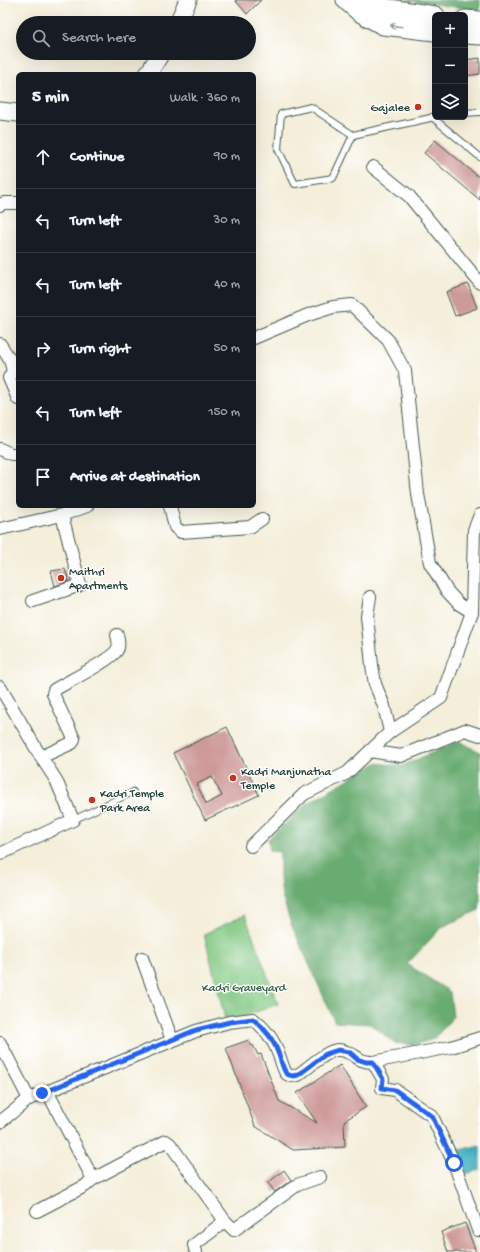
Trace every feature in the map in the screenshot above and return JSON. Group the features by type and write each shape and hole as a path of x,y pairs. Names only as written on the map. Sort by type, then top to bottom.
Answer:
{"main road":[{"path":"346,0 360,12 383,25 432,31"},
{"path":"365,0 376,7 432,16"},
{"path":"468,20 480,21"},
{"path":"468,34 480,35"}],"street":[{"path":"181,16 188,0"},
{"path":"149,72 157,60"},
{"path":"0,111 16,113"},
{"path":"373,167 409,196 480,282"},
{"path":"0,205 4,203 16,203"},
{"path":"256,337 308,315 333,307 352,305 388,340 405,371 418,494 430,563 446,591 459,604 472,612"},
{"path":"0,344 10,360 13,371 9,378 16,394"},
{"path":"0,449 11,454 16,454"},
{"path":"0,528 62,515 81,508"},
{"path":"170,508 175,527 180,532 250,527 262,519"},
{"path":"33,601 80,585 62,515"},
{"path":"251,846 304,794 348,773 390,732 441,698 472,612 474,530 480,515"},
{"path":"370,597 367,616 372,665 375,684 384,706 390,732"},
{"path":"41,757 72,743 74,739 53,694 54,690 102,662 116,651 119,646 117,635"},
{"path":"0,687 56,780 73,820 0,854"},
{"path":"370,751 401,756 464,730 480,735"},
{"path":"142,958 172,1040"},
{"path":"0,1122 29,1099 212,1025 253,1019 270,1035 284,1068 289,1075 293,1076 298,1075 326,1054 338,1050 349,1052 357,1059 366,1062 373,1062 451,1047 480,1038"},
{"path":"0,1043 29,1099"},
{"path":"373,1062 383,1079 382,1088 395,1090 432,1116 454,1163 478,1230 480,1230"},
{"path":"47,1091 93,1179"},
{"path":"37,1211 85,1186 93,1179 166,1141 170,1144 225,1221 234,1230 297,1185 320,1177"},
{"path":"196,1252 194,1244 225,1221"}],"lane":[{"path":"353,135 334,178 295,184 278,149 281,114 311,107 353,135 432,117"},
{"path":"468,114 480,112"},
{"path":"437,120 480,157"},
{"path":"73,820 133,792"}],"green space":[{"path":"406,0 480,0 480,10 478,10"},
{"path":"459,741 480,752 479,910 442,927 407,964 450,992 453,1017 434,1039 413,1045 395,1043 370,1024 335,1022 291,924 282,896 280,852 270,851 268,839 309,802 376,763 402,766"},
{"name":"Kadri Graveyard","path":"245,915 278,1004 226,1023 204,934"}],"water":[{"path":"480,1145 480,1170 465,1174 455,1151"}],"building":[{"path":"235,0 261,0 247,14"},
{"path":"480,58 480,74 468,76 468,60"},
{"path":"435,140 480,178 480,200 424,153"},
{"path":"468,284 477,308 455,316 446,292"},
{"name":"Maithri Apartments","path":"65,569 69,581 55,586 51,571"},
{"path":"227,727 259,795 205,820 173,753","holes":["212,777 222,796 206,804 197,784"]},
{"path":"249,1040 251,1046 253,1045 258,1055 261,1054 279,1101 317,1123 297,1093 340,1065 366,1107 344,1121 345,1147 293,1150 255,1126 226,1048"},
{"path":"284,1170 291,1180 275,1192 268,1183"},
{"path":"465,1223 476,1252 448,1252 441,1232"}],"place":[{"name":"Gajalee","path":"418,107"},
{"name":"Maithri Apartments","path":"61,578"},
{"name":"Kadri Manjunatha Temple","path":"233,778"},
{"name":"Kadri Temple Park Area","path":"92,800"}],"route":[{"path":"42,1093 196,1030 212,1025 253,1019 270,1035 284,1068 289,1075 298,1075 326,1054 338,1050 349,1052 357,1059 366,1062 373,1062 383,1079 382,1088 395,1090 432,1116 454,1163"}]}
